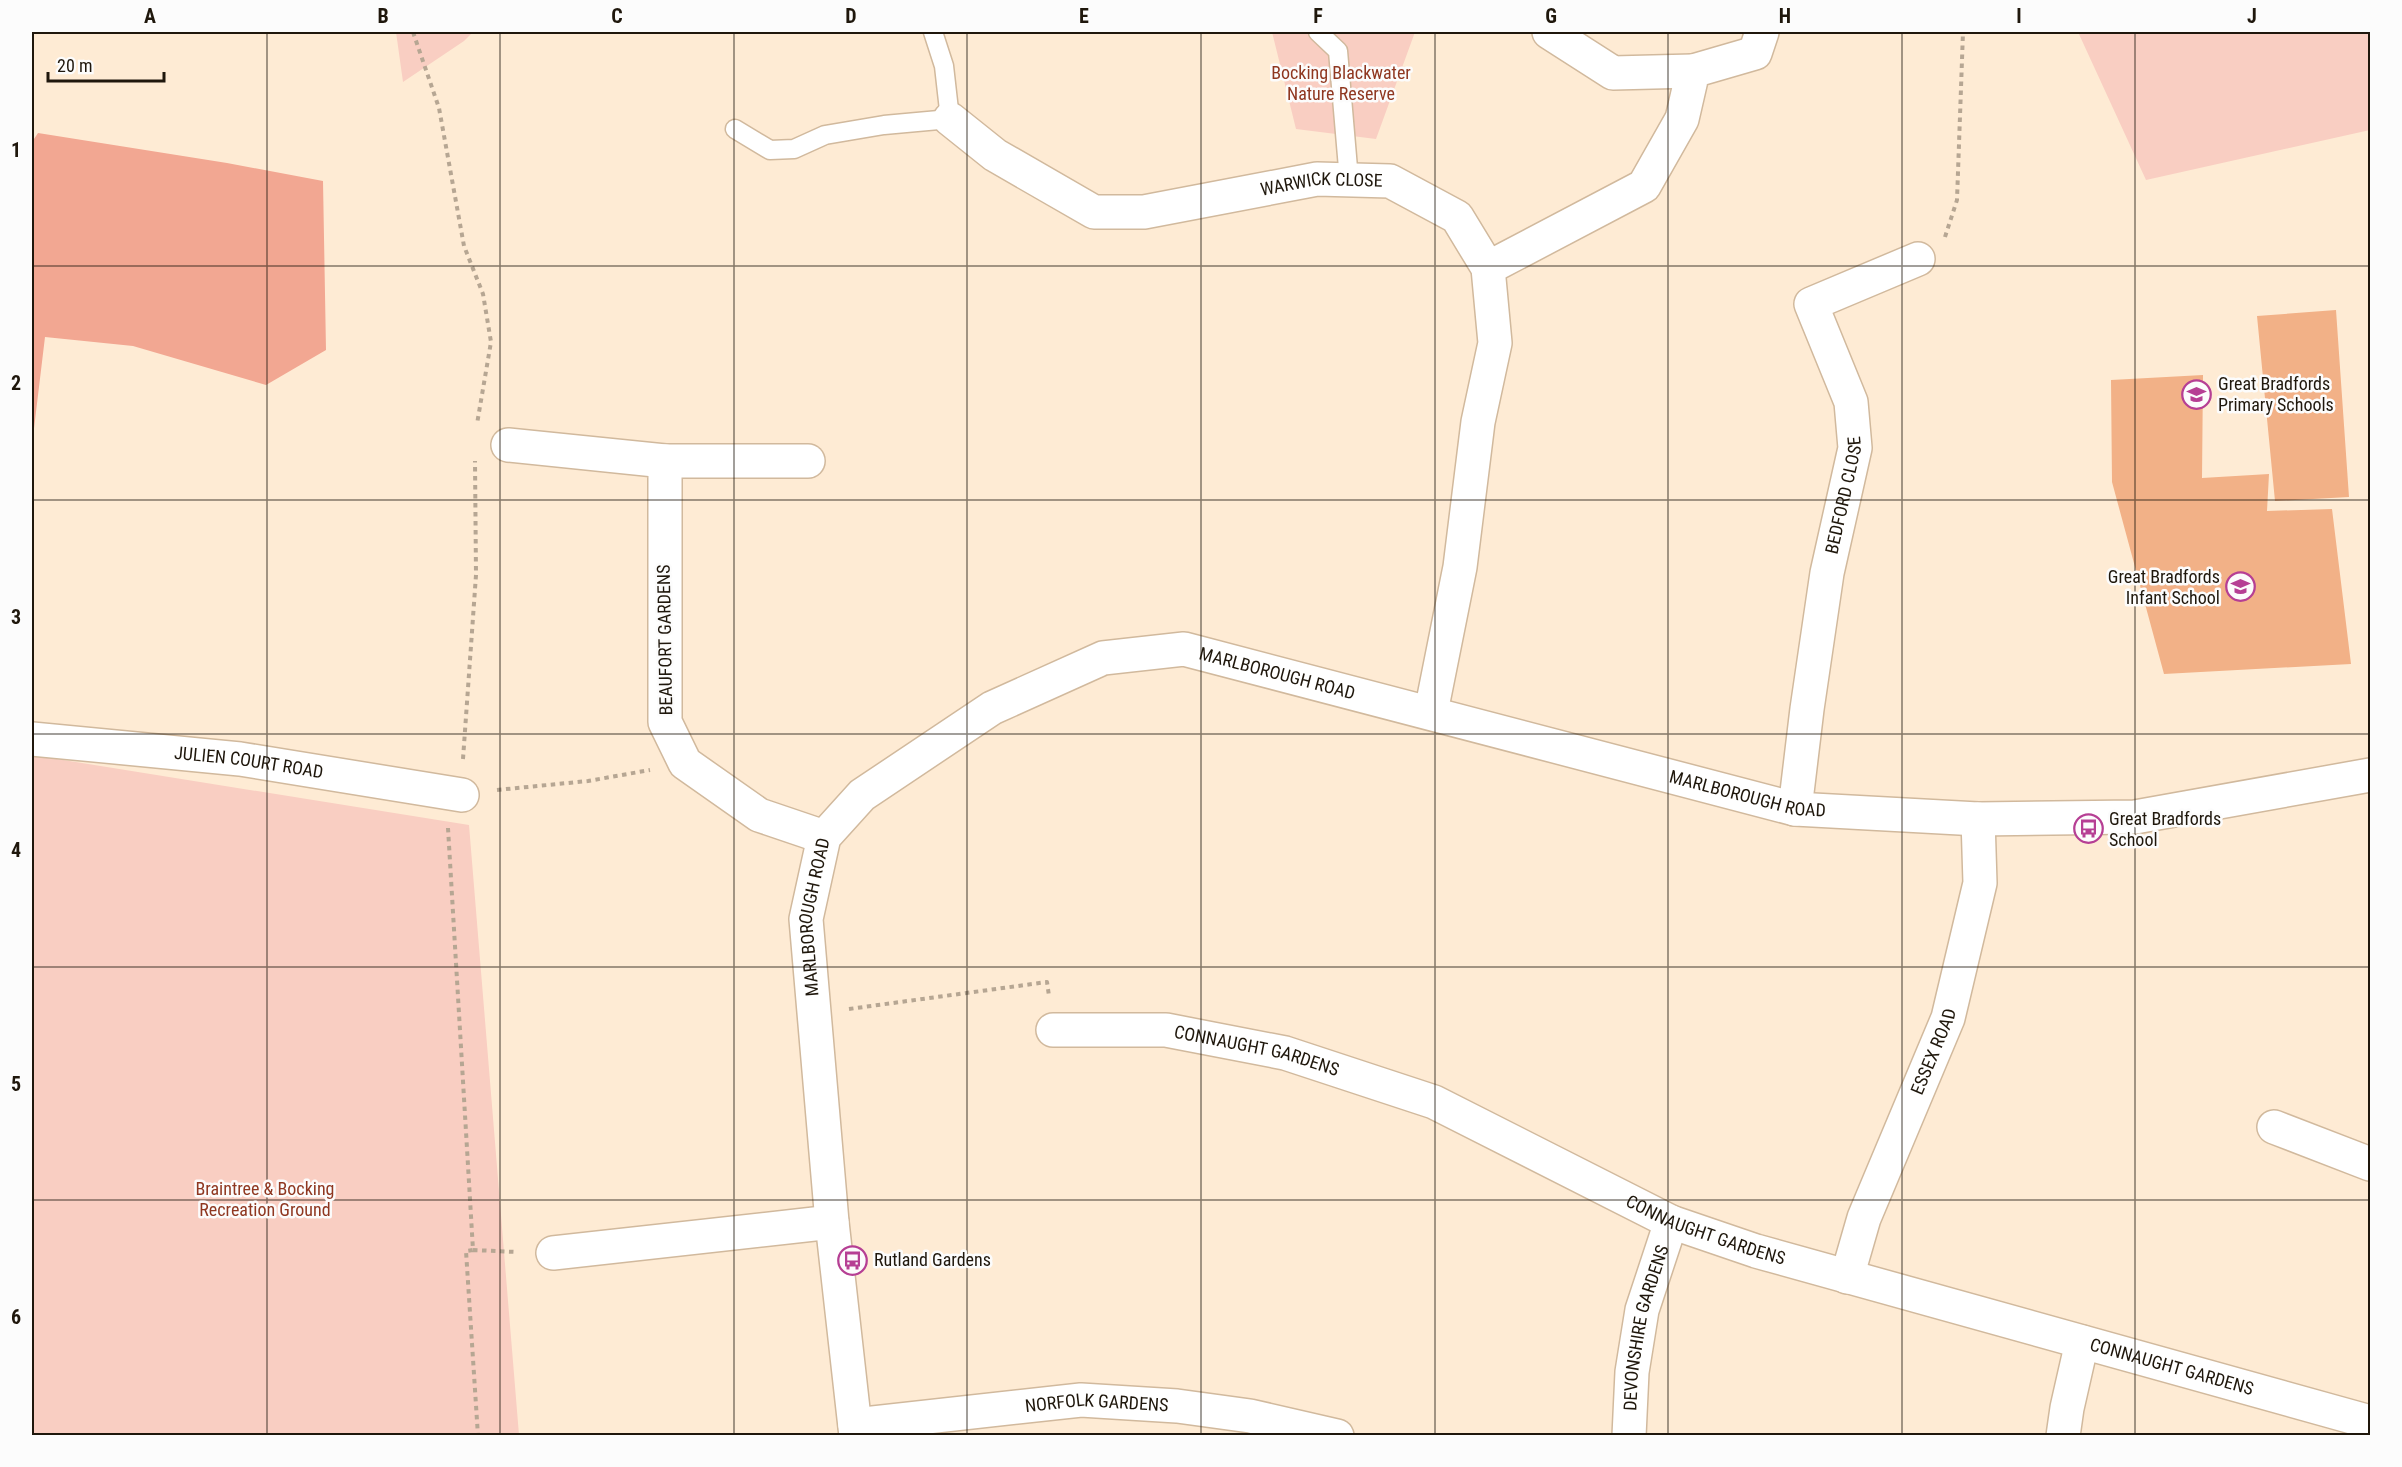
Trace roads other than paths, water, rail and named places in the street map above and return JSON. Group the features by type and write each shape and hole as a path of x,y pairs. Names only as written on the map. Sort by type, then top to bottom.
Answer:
{"street":[{"path":"1549,32 1613,73 1693,71 1755,53 1762,32"},
{"path":"1488,268 1644,186 1682,118 1693,71"},
{"name":"WARWICK CLOSE","path":"950,119 995,155 1094,212 1144,212 1317,179 1390,181 1457,217 1488,268 1495,343 1478,422 1460,567 1431,712"},
{"name":"BEDFORD CLOSE","path":"1795,809 1827,573 1855,448 1851,402 1811,304 1918,259"},
{"path":"508,445 665,461 808,461"},
{"name":"BEAUFORT GARDENS","path":"665,461 665,722 685,763 759,815 824,837"},
{"name":"MARLBOROUGH ROAD","path":"855,1430 832,1222 806,919 824,837 862,795 992,708 1103,658 1184,649 1795,809 1978,819 2135,817 2370,776"},
{"name":"JULIEN COURT ROAD","path":"32,739 240,759 461,795"},
{"name":"ESSEX ROAD","path":"1847,1277 1864,1218 1948,1018 1980,883 1978,819"},
{"name":"CONNAUGHT GARDENS","path":"1053,1030 1166,1030 1285,1053 1434,1102 1671,1222 1756,1251 2370,1422"},
{"path":"2274,1127 2370,1164"},
{"path":"553,1253 832,1222"},
{"name":"DEVONSHIRE GARDENS","path":"1629,1436 1632,1372 1642,1311 1671,1222"},
{"path":"2063,1436 2082,1342"},
{"name":"NORFOLK GARDENS","path":"855,1430 1081,1400 1177,1406 1248,1426 1337,1436"}],"lane":[{"path":"735,129 770,150 794,149 825,135 884,125 950,119 944,66 933,32"},
{"path":"1318,32 1338,51 1349,180"}],"place":[{"name":"Great Bradfords Primary Schools","path":"2197,394"},
{"name":"Great Bradfords Infant School","path":"2241,587"},
{"name":"Great Bradfords School","path":"2088,829"},
{"name":"Rutland Gardens","path":"853,1260"}],"park label":[{"name":"Bocking Blackwater Nature Reserve","path":"1341,83"},
{"name":"Braintree & Bocking Recreation Ground","path":"265,1199"}]}
